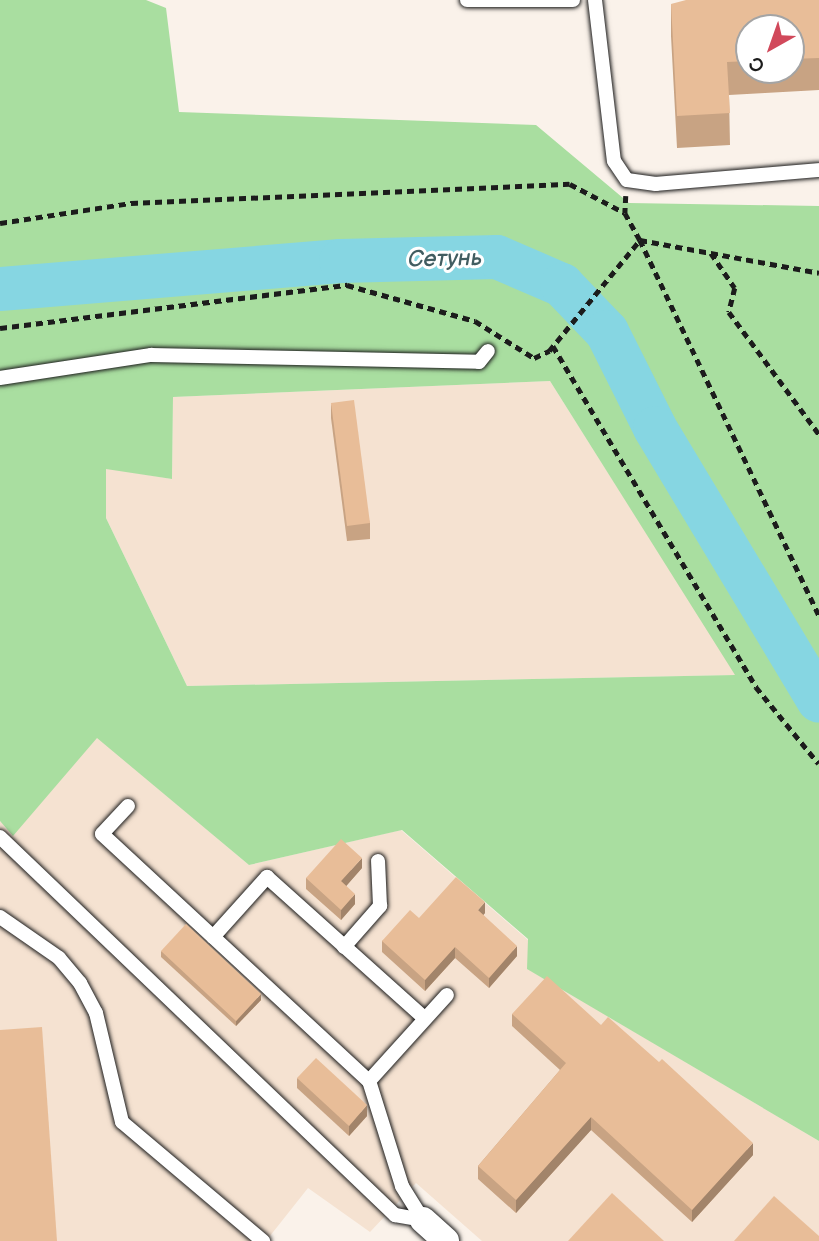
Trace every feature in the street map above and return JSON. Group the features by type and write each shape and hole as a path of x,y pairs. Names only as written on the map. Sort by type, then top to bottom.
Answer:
{"street":[{"path":"424,1220 446,1241"}],"lane":[{"path":"467,0 573,0"},
{"path":"595,0 614,161 627,180 656,184 819,170"},
{"path":"0,378 150,355 479,362 488,351"},
{"path":"128,806 102,834 369,1081 402,1186 424,1220"},
{"path":"0,837 395,1215 424,1220"},
{"path":"344,947 380,906 378,861"},
{"path":"213,937 267,877 425,1019"},
{"path":"0,917 49,950 80,983 96,1013 122,1122 263,1241"},
{"path":"369,1081 447,995"}],"path":[{"path":"627,180 625,213 819,616"},
{"path":"0,223 131,203 570,184 625,213"},
{"path":"640,240 819,273"},
{"path":"0,328 347,285 475,321 534,358 553,346 600,282 640,240"},
{"path":"711,253 735,288 729,312 819,434"},
{"path":"553,346 756,687 819,764"}],"shaded area":[{"path":"550,381 736,675 187,686 106,518 106,468 172,479 173,397"},
{"path":"97,737 249,865 401,830 528,940 528,969 819,1141 819,1241 482,1241 416,1183 370,1232 308,1188 266,1241 0,1241 0,821 13,835"}],"green space":[{"path":"0,0 146,0 166,8 179,112 536,125 629,203 819,206 819,1141 527,969 528,939 402,830 249,865 97,738 13,836 0,821","holes":["550,381 735,675 187,686 106,518 106,469 172,479 173,397"]}],"building":[{"path":"686,0 819,0 819,58 805,58 805,14 735,14 735,62 727,62 730,113 677,116 671,4"},
{"path":"354,400 370,523 347,526 331,403"},
{"path":"341,839 362,858 341,881 355,894 341,910 306,878"},
{"path":"456,877 485,902 478,910 517,946 489,978 455,947 425,980 382,941 410,910 419,918"},
{"path":"186,924 261,994 236,1021 161,951"},
{"path":"547,976 601,1025 608,1017 659,1062 662,1059 753,1143 692,1210 591,1117 516,1200 478,1166 566,1063 512,1014"},
{"path":"42,1027 57,1241 0,1241 0,1030"},
{"path":"316,1058 367,1105 349,1126 297,1078"},
{"path":"612,1193 664,1241 568,1241"},
{"path":"774,1196 819,1236 819,1241 734,1241"}],"waterway":[{"name":"Сетунь","path":"0,289 341,261 497,257 562,285 607,332 655,428 819,701"}]}
